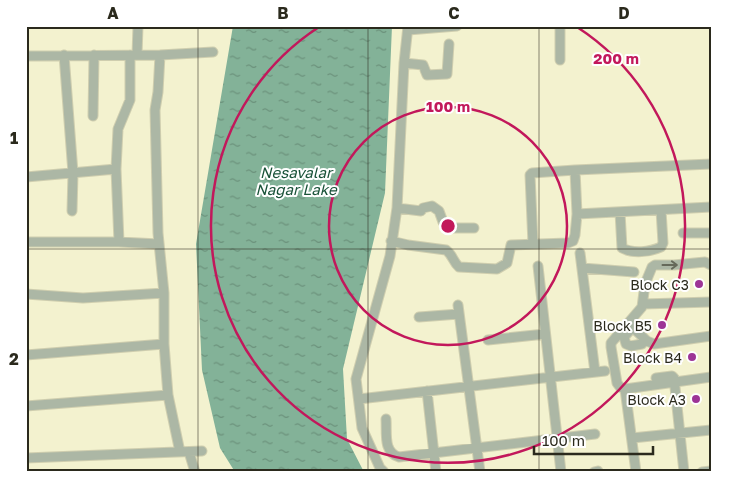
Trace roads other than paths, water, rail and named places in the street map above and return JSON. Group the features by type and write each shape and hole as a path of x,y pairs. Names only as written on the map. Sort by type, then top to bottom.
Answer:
{"street":[{"path":"119,242 116,170 118,129 130,100 133,55 138,26"},
{"path":"384,472 380,468 362,428 356,379 390,256 397,208 404,62 408,28 457,26"},
{"path":"560,26 560,60"},
{"path":"404,62 422,66 427,75 447,74 448,44"},
{"path":"26,56 160,55 213,52"},
{"path":"64,55 73,173 72,211"},
{"path":"93,116 94,55"},
{"path":"160,55 159,86 155,110 159,244 164,293 164,344 168,395 185,452 195,472"},
{"path":"534,244 530,175 535,172 711,164"},
{"path":"26,177 116,170"},
{"path":"391,241 446,250 451,254 459,267 476,269 496,269 502,267 506,263 510,245 568,243 573,241 575,235 577,214 575,170"},
{"path":"397,208 421,211 423,208 432,206 439,211 443,222 449,228 474,228"},
{"path":"577,214 711,207"},
{"path":"620,212 622,248 627,251 642,251 661,247 661,210"},
{"path":"683,233 711,232"},
{"path":"26,242 159,244"},
{"path":"359,399 600,371 580,253"},
{"path":"642,344 631,346 626,344 624,337 643,304 645,284 649,271 655,265 674,266 705,262 711,266"},
{"path":"538,266 561,472"},
{"path":"582,268 634,272"},
{"path":"26,294 83,298 164,293"},
{"path":"643,304 711,302"},
{"path":"419,318 459,309 480,472"},
{"path":"630,325 647,341 654,344 711,336"},
{"path":"630,325 614,338 610,348 617,383 620,387 626,389 711,377"},
{"path":"488,340 545,334"},
{"path":"26,355 164,344"},
{"path":"656,378 672,376 674,378 684,472"},
{"path":"626,389 636,472"},
{"path":"427,391 436,472"},
{"path":"26,406 168,395"},
{"path":"386,420 388,449 399,457 595,434"},
{"path":"632,438 711,430"},
{"path":"26,458 202,451"},
{"path":"594,472 598,471"},
{"path":"702,472 711,471"}],"water":[{"name":"Nesavalar Nagar Lake","path":"233,26 392,26 385,193 343,369 347,439 364,472 235,472 220,448 202,370 196,244"}],"place":[{"name":"Block C3","path":"699,284"},
{"name":"Block B5","path":"662,325"},
{"name":"Block B4","path":"692,357"},
{"name":"Block A3","path":"696,399"}]}
